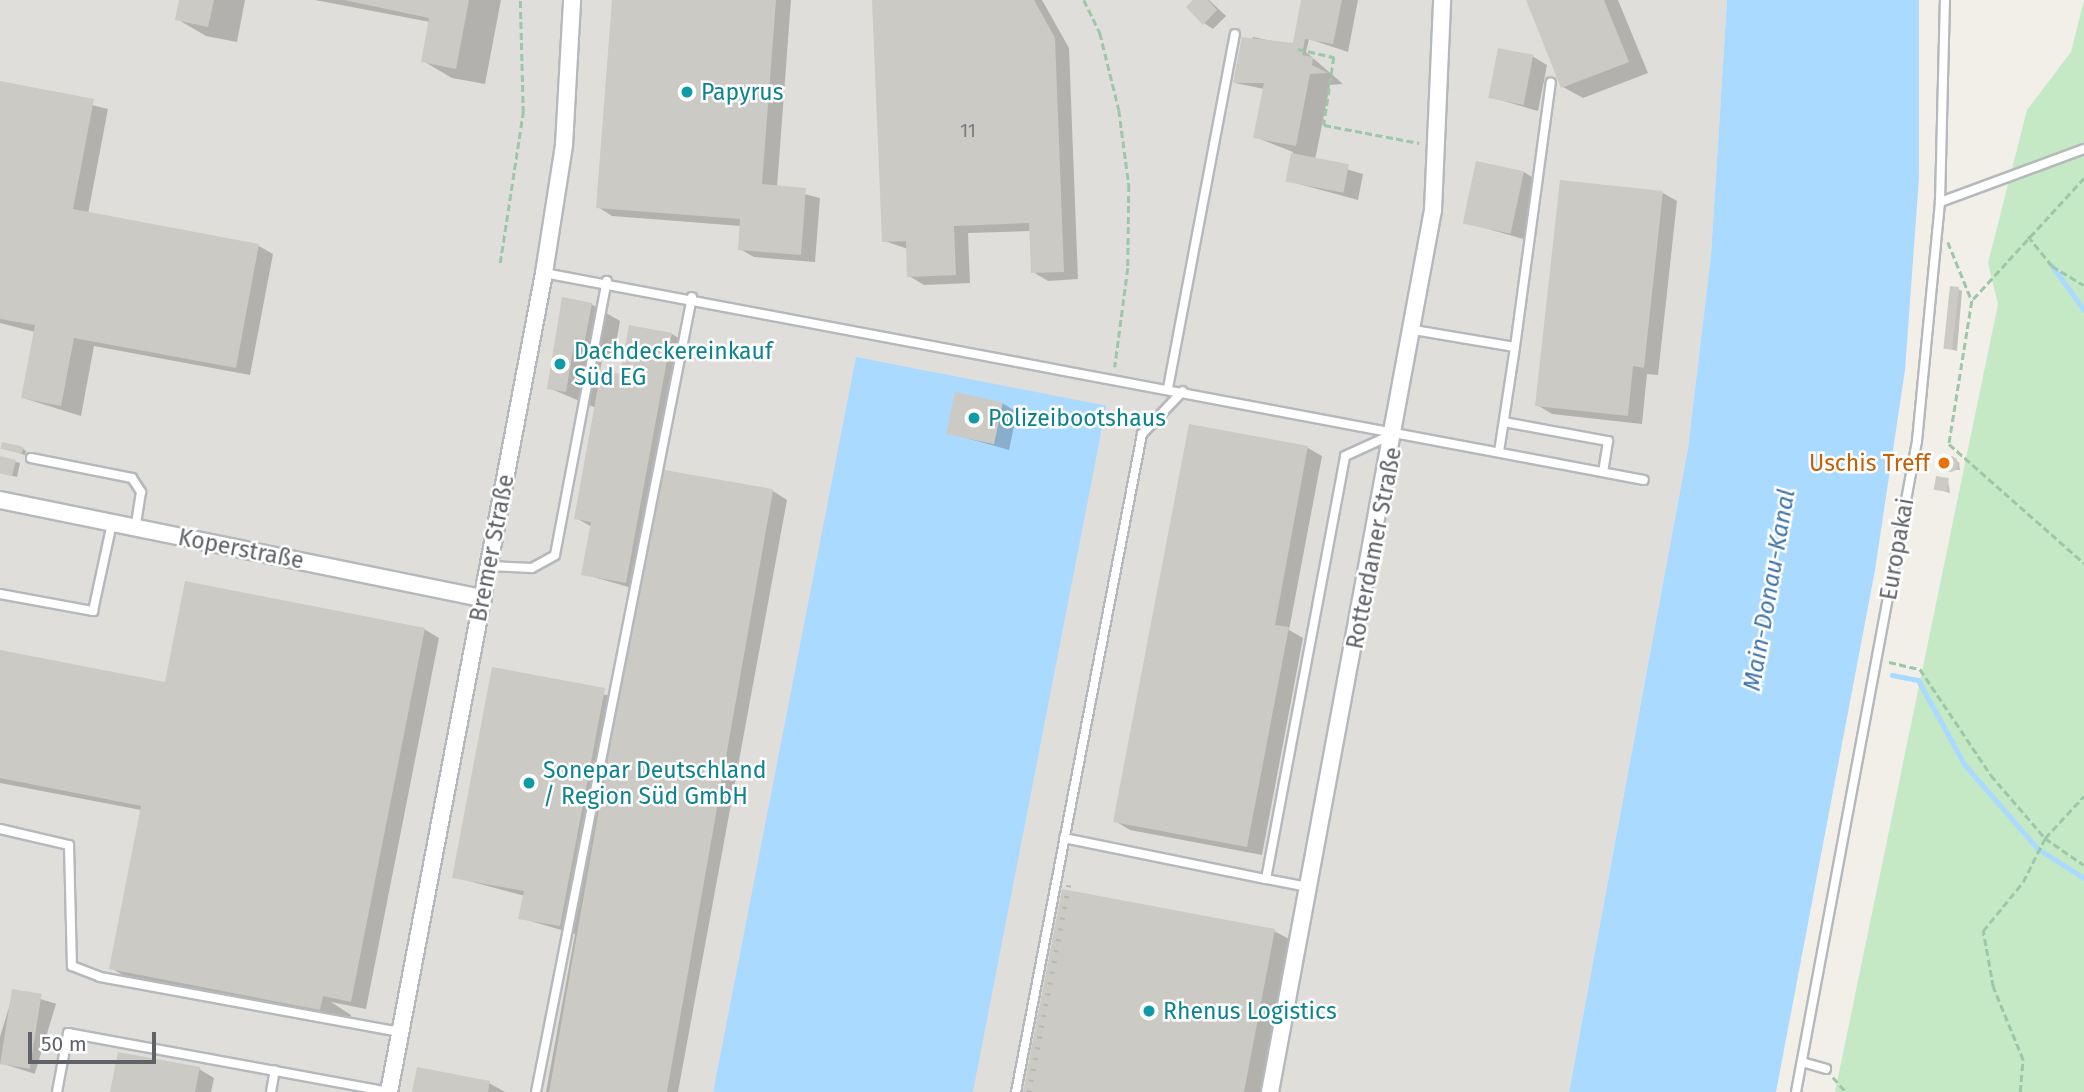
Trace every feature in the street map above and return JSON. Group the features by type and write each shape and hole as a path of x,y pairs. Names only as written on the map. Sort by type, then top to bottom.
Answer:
{"street":[{"name":"Bremer Straße","path":"388,1092 544,274 565,134 572,0"},
{"name":"Rotterdamer Straße","path":"1270,1092 1397,432 1414,330 1438,146 1442,0"},
{"name":"Koperstraße","path":"0,500 483,598"}],"lane":[{"name":"Europakai","path":"1796,1092 1917,441 1940,202 1945,0"},
{"path":"1168,388 1235,34"},
{"path":"1499,452 1550,82"},
{"path":"1940,202 2084,149"},
{"path":"544,274 607,281 1644,480"},
{"path":"489,566 532,568 555,555 607,281"},
{"path":"536,1092 692,297"},
{"path":"1414,330 1515,347"},
{"path":"1016,1092 1142,434 1183,391"},
{"path":"1504,422 1608,441 1603,472"},
{"path":"1266,879 1345,456 1397,432"},
{"path":"31,458 132,478 141,492 135,528"},
{"path":"0,594 93,611 112,523"},
{"path":"0,829 69,845 72,966 100,977 400,1032"},
{"path":"1064,838 1308,887"},
{"path":"57,1092 68,1033 388,1092"},
{"path":"1802,1062 1826,1069"},
{"path":"271,1092 275,1070"}],"path":[{"path":"500,263 523,113 520,0"},
{"path":"1084,0 1100,33 1116,97 1129,185 1128,268 1114,377"},
{"path":"1298,49 1334,57 1324,125 1438,146"},
{"path":"1972,301 2028,236 2084,178"},
{"path":"1937,234 1953,246 1972,301 1949,444 2084,563"},
{"path":"2028,236 2052,266 2084,285"},
{"path":"1877,659 1920,669 1991,775 2045,838 2084,865"},
{"path":"2020,1092 2023,1060 1993,987 1983,931 2023,882 2045,838 2084,796"},
{"path":"1826,1069 1846,1092"}],"shaded area":[{"path":"0,0 1727,0 1711,255 1688,448 1569,1092 0,1092"}],"green space":[{"path":"2084,0 2084,1092 1835,1092 1998,304 1988,263 2027,110 2071,52"}],"water":[{"name":"Main-Donau-Kanal","path":"1727,0 1919,0 1919,178 1905,370 1875,570 1776,1092 1569,1092 1688,448 1711,255"},
{"path":"856,357 1106,406 973,1092 713,1091"}],"building":[{"path":"179,0 214,0 208,27 175,20"},
{"path":"344,0 469,0 456,69 421,62 429,18"},
{"name":"Papyrus","path":"612,0 776,0 762,184 806,188 801,255 738,250 740,219 596,208"},
{"path":"872,0 1034,0 1055,38 1064,272 1031,273 1029,223 954,226 956,275 907,277 906,241 882,242"},
{"path":"1193,0 1208,0 1217,10 1203,25 1186,7"},
{"path":"1301,0 1342,0 1333,44 1305,39 1302,55 1313,57 1312,65 1328,73 1310,74 1296,146 1253,138 1264,83 1233,83 1242,37 1293,43"},
{"path":"1526,0 1604,0 1629,62 1561,88"},
{"path":"1498,48 1533,55 1524,105 1488,98"},
{"path":"0,81 94,99 73,209 259,244 236,368 74,338 61,406 21,398 35,325 0,319"},
{"path":"1291,153 1349,164 1343,193 1285,181"},
{"path":"1476,161 1524,171 1511,234 1463,224"},
{"path":"1560,180 1663,191 1644,368 1633,366 1628,416 1535,406"},
{"path":"1950,286 1959,287 1952,350 1943,349"},
{"name":"Dachdeckereinkauf Süd EG","path":"562,297 592,303 585,340 575,338 566,392 547,389"},
{"path":"629,325 672,333 626,583 581,575 591,522 574,519 601,370 620,374"},
{"name":"Polizeibootshaus","path":"955,392 1003,402 994,444 946,434"},
{"path":"1189,424 1308,446 1275,625 1289,627 1247,847 1113,822"},
{"path":"2,442 23,447 22,454 0,449"},
{"path":"0,456 16,460 12,476 0,473"},
{"path":"1950,456 1956,458 1956,470 1950,472 1944,470 1942,464 1944,458"},
{"path":"659,469 773,489 667,1092 549,1092"},
{"path":"1936,476 1949,478 1947,492 1934,490"},
{"path":"185,581 425,628 351,1002 323,996 320,1010 109,969 141,806 0,778 0,650 165,682"},
{"name":"Sonepar Deutschland / Region Süd GmbH","path":"492,667 605,688 560,926 518,919 524,891 452,878"},
{"name":"Rhenus Logistics","path":"1062,889 1275,929 1244,1092 1023,1092"},
{"path":"12,989 42,994 30,1069 0,1064"},
{"path":"118,1052 200,1067 195,1092 110,1092"},
{"path":"417,1067 490,1081 488,1092 412,1092"}],"waterway":[{"path":"2052,266 2084,310"},
{"path":"1892,675 1918,680 1964,764 2038,849 2084,878"}],"railway":[{"path":"1029,1092 1069,884"}],"place":[{"name":"Papyrus","path":"687,92"},
{"name":"Dachdeckereinkauf Süd EG","path":"560,364"},
{"name":"Polizeibootshaus","path":"974,418"},
{"name":"Uschis Treff","path":"1944,463"},
{"name":"Sonepar Deutschland / Region Süd GmbH","path":"529,783"},
{"name":"Rhenus Logistics","path":"1149,1011"}]}
